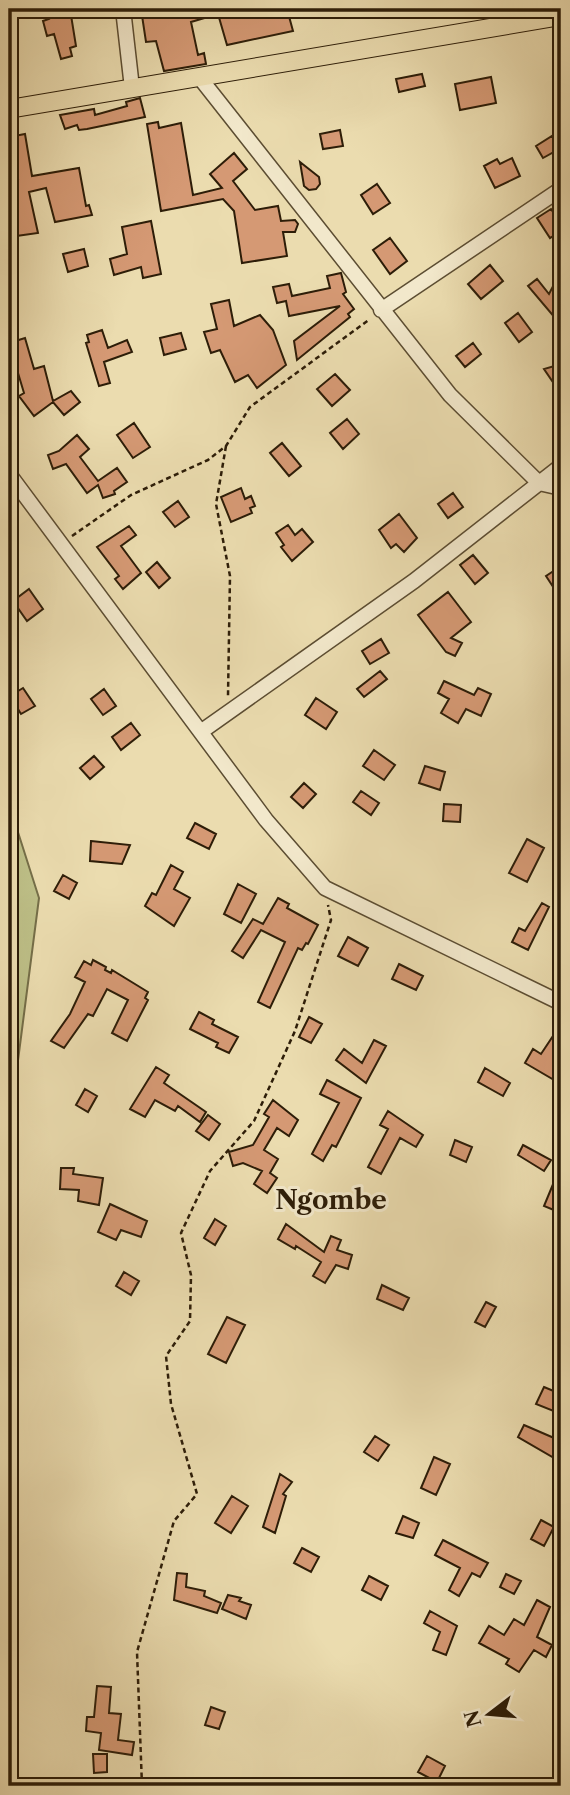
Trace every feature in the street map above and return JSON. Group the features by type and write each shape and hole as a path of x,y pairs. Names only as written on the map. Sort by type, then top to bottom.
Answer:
{"main road":[{"path":"9,109 561,16"}],"street":[{"path":"123,9 132,88"},
{"path":"200,78 450,396 539,483 561,488"},
{"path":"381,310 561,190"},
{"path":"202,731 414,581 561,466"},
{"path":"9,474 266,820 325,888 561,1003"}],"path":[{"path":"60,545 131,495 208,460 226,446 250,407 381,310"},
{"path":"226,446 216,504 230,576 228,712"},
{"path":"142,1786 137,1652 174,1521 197,1494 171,1404 166,1356 190,1321 191,1275 181,1233 210,1171 254,1121 295,1031 331,920 325,888"}],"green space":[{"path":"9,804 39,898 9,1130"},
{"path":"9,1548 17,1773 18,1786 9,1786"}],"building":[{"path":"70,9 76,46 70,48 72,56 61,59 54,34 47,36 43,21 49,19 47,14"},
{"path":"141,9 251,9 253,16 287,9 293,31 227,45 218,14 191,22 198,55 204,53 206,64 164,71 156,41 146,42"},
{"path":"422,74 425,86 399,92 396,79"},
{"path":"491,77 496,103 460,110 455,84"},
{"path":"140,98 145,117 79,130 77,125 65,129 60,115 94,109 95,115 127,106 126,102"},
{"path":"158,122 159,128 181,123 193,195 222,188 210,174 234,153 247,169 233,181 255,210 278,206 281,221 295,220 298,224 295,232 283,232 287,256 242,263 234,211 223,199 161,211 147,124"},
{"path":"340,130 343,146 323,149 320,134"},
{"path":"25,134 32,176 79,168 86,206 89,205 92,215 55,222 46,188 29,192 38,233 9,237 9,180 18,179 13,148 9,149 9,137"},
{"path":"552,136 559,149 543,158 536,146"},
{"path":"512,158 520,176 495,188 484,166 497,159 500,164"},
{"path":"300,162 319,177 320,184 316,189 309,190 304,186"},
{"path":"377,184 390,203 373,214 361,195"},
{"path":"551,209 561,224 561,231 550,238 537,218"},
{"path":"151,221 161,274 143,278 141,267 114,275 110,259 127,254 122,227"},
{"path":"390,238 407,261 390,274 373,250"},
{"path":"84,249 88,266 68,272 63,254"},
{"path":"490,265 503,281 481,299 468,284"},
{"path":"561,271 561,325 528,286 537,279 549,294"},
{"path":"341,273 346,292 343,294 354,309 348,314 350,317 297,360 294,341 340,306 289,316 286,301 277,303 273,287 289,284 292,296 330,288 327,276"},
{"path":"229,300 234,326 260,315 273,330 286,365 257,388 248,375 235,382 220,350 211,353 204,332 217,329 211,304"},
{"path":"518,313 532,332 519,342 505,323"},
{"path":"102,330 108,348 127,340 132,352 104,362 110,383 99,386 86,343 89,342 87,335"},
{"path":"181,333 186,349 164,355 160,338"},
{"path":"25,338 34,369 44,366 53,401 71,391 80,402 64,415 53,402 34,416 19,396 24,393 9,343"},
{"path":"473,343 481,354 465,367 456,356"},
{"path":"561,364 561,394 544,369"},
{"path":"335,374 350,390 332,406 317,389"},
{"path":"347,419 359,434 343,449 330,433"},
{"path":"134,423 150,447 133,458 117,435"},
{"path":"77,435 89,449 80,457 98,481 117,468 127,482 114,491 115,494 103,498 98,485 87,493 66,464 53,469 48,455 59,451"},
{"path":"282,443 301,466 289,476 270,453"},
{"path":"241,488 245,499 251,496 255,506 250,508 252,513 231,522 221,497"},
{"path":"453,493 463,507 448,518 438,504"},
{"path":"178,501 189,517 175,527 163,512"},
{"path":"399,514 417,538 404,552 396,544 391,548 379,530"},
{"path":"288,525 295,535 302,529 313,542 292,561 281,547 284,545 276,533"},
{"path":"129,526 136,535 121,546 141,573 123,589 115,579 119,576 97,547"},
{"path":"473,555 488,573 475,584 460,565"},
{"path":"157,562 170,578 159,588 146,572"},
{"path":"561,566 561,599 546,576"},
{"path":"29,589 43,609 27,621 13,601"},
{"path":"448,592 471,622 451,638 462,643 455,656 446,652 418,615"},
{"path":"381,639 389,653 370,664 362,651"},
{"path":"380,671 387,679 364,697 357,689"},
{"path":"444,681 474,695 478,688 491,694 481,716 466,709 458,723 441,713 449,699 438,693"},
{"path":"23,688 35,706 21,714 10,696"},
{"path":"104,689 116,706 103,715 91,699"},
{"path":"316,698 337,712 326,729 305,715"},
{"path":"131,723 140,735 121,750 112,737"},
{"path":"374,750 395,765 384,780 363,766"},
{"path":"94,756 104,767 90,779 80,768"},
{"path":"425,766 445,772 440,790 419,783"},
{"path":"304,783 316,794 303,808 291,797"},
{"path":"361,791 379,803 371,815 353,802"},
{"path":"444,804 461,805 460,822 443,821"},
{"path":"195,823 216,834 209,849 187,838"},
{"path":"527,839 544,848 527,882 509,873"},
{"path":"91,841 130,845 122,864 90,861"},
{"path":"171,865 183,872 174,889 190,898 174,926 145,906 152,893 156,895"},
{"path":"63,875 77,883 69,899 54,891"},
{"path":"238,884 256,894 241,923 224,914"},
{"path":"278,898 289,904 287,908 318,925 308,944 306,943 302,950 298,948 270,1008 258,1002 285,942 261,930 243,958 232,951 253,919 263,924"},
{"path":"542,903 549,907 528,950 512,942 519,928 525,931"},
{"path":"348,937 368,948 358,966 338,956"},
{"path":"93,960 106,967 105,970 111,973 112,970 148,992 145,998 148,1000 127,1041 112,1033 128,1000 107,989 93,1016 88,1014 64,1048 51,1041 70,1014 85,982 75,977 84,961 91,965"},
{"path":"399,964 423,976 416,990 392,979"},
{"path":"199,1012 214,1020 212,1024 238,1037 229,1053 216,1047 218,1043 190,1029"},
{"path":"309,1017 322,1024 311,1043 299,1037"},
{"path":"553,1036 561,1042 561,1084 525,1063 533,1049 541,1054"},
{"path":"374,1040 386,1046 366,1083 336,1060 344,1049 362,1063"},
{"path":"156,1067 169,1075 164,1083 206,1112 200,1122 178,1106 175,1111 155,1100 145,1117 130,1109"},
{"path":"485,1068 510,1083 503,1096 478,1082"},
{"path":"327,1080 361,1098 336,1147 332,1145 323,1161 312,1154 339,1103 320,1094"},
{"path":"85,1089 97,1096 88,1112 76,1105"},
{"path":"273,1100 298,1120 289,1136 277,1128 264,1150 278,1159 270,1173 277,1178 267,1193 254,1184 262,1171 243,1163 233,1166 229,1152 253,1145 269,1117 264,1114"},
{"path":"388,1111 423,1135 416,1147 400,1138 381,1174 368,1167 388,1129 380,1125"},
{"path":"208,1115 220,1124 209,1140 196,1131"},
{"path":"455,1140 472,1147 466,1162 450,1155"},
{"path":"523,1145 551,1160 544,1171 518,1155"},
{"path":"561,1165 561,1213 544,1206"},
{"path":"61,1168 74,1168 73,1174 103,1178 99,1205 78,1201 79,1190 60,1189"},
{"path":"110,1204 147,1221 141,1237 121,1230 116,1240 98,1232"},
{"path":"215,1219 226,1226 215,1245 204,1238"},
{"path":"286,1224 324,1252 331,1236 341,1240 337,1250 352,1255 348,1269 336,1265 325,1283 313,1276 321,1262 296,1246 295,1249 278,1239"},
{"path":"124,1272 139,1281 131,1295 116,1286"},
{"path":"382,1285 409,1298 403,1310 377,1299"},
{"path":"486,1302 496,1307 485,1327 475,1322"},
{"path":"227,1317 245,1325 226,1363 208,1354"},
{"path":"544,1387 561,1394 556,1412 536,1404"},
{"path":"524,1425 561,1441 561,1462 518,1437"},
{"path":"375,1436 389,1445 378,1461 364,1452"},
{"path":"434,1457 450,1464 436,1495 421,1488"},
{"path":"280,1474 292,1482 283,1494 286,1496 275,1533 263,1527"},
{"path":"232,1496 248,1506 231,1533 215,1523"},
{"path":"403,1516 419,1523 413,1538 396,1533"},
{"path":"541,1520 554,1527 544,1546 531,1539"},
{"path":"443,1540 488,1563 480,1577 472,1573 459,1596 449,1590 460,1568 435,1555"},
{"path":"302,1548 319,1557 311,1572 294,1563"},
{"path":"177,1573 187,1574 186,1587 205,1591 204,1596 221,1603 217,1613 174,1600"},
{"path":"506,1574 521,1581 514,1594 500,1587"},
{"path":"369,1576 388,1586 381,1600 362,1590"},
{"path":"228,1595 241,1598 239,1601 251,1605 246,1619 222,1609"},
{"path":"537,1600 550,1607 537,1637 552,1645 546,1657 534,1650 519,1672 506,1664 509,1659 479,1643 489,1626 504,1635 514,1619 524,1625"},
{"path":"430,1611 457,1626 446,1655 433,1650 440,1632 424,1623"},
{"path":"97,1686 111,1687 109,1713 121,1714 118,1740 134,1742 132,1755 99,1750 101,1733 86,1731 87,1717 94,1717"},
{"path":"211,1707 225,1712 219,1729 205,1725"},
{"path":"93,1754 107,1754 107,1772 94,1773"},
{"path":"427,1756 445,1766 437,1782 418,1772"}],"district":[{"name":"Ngombe","path":"331,1200"}]}
